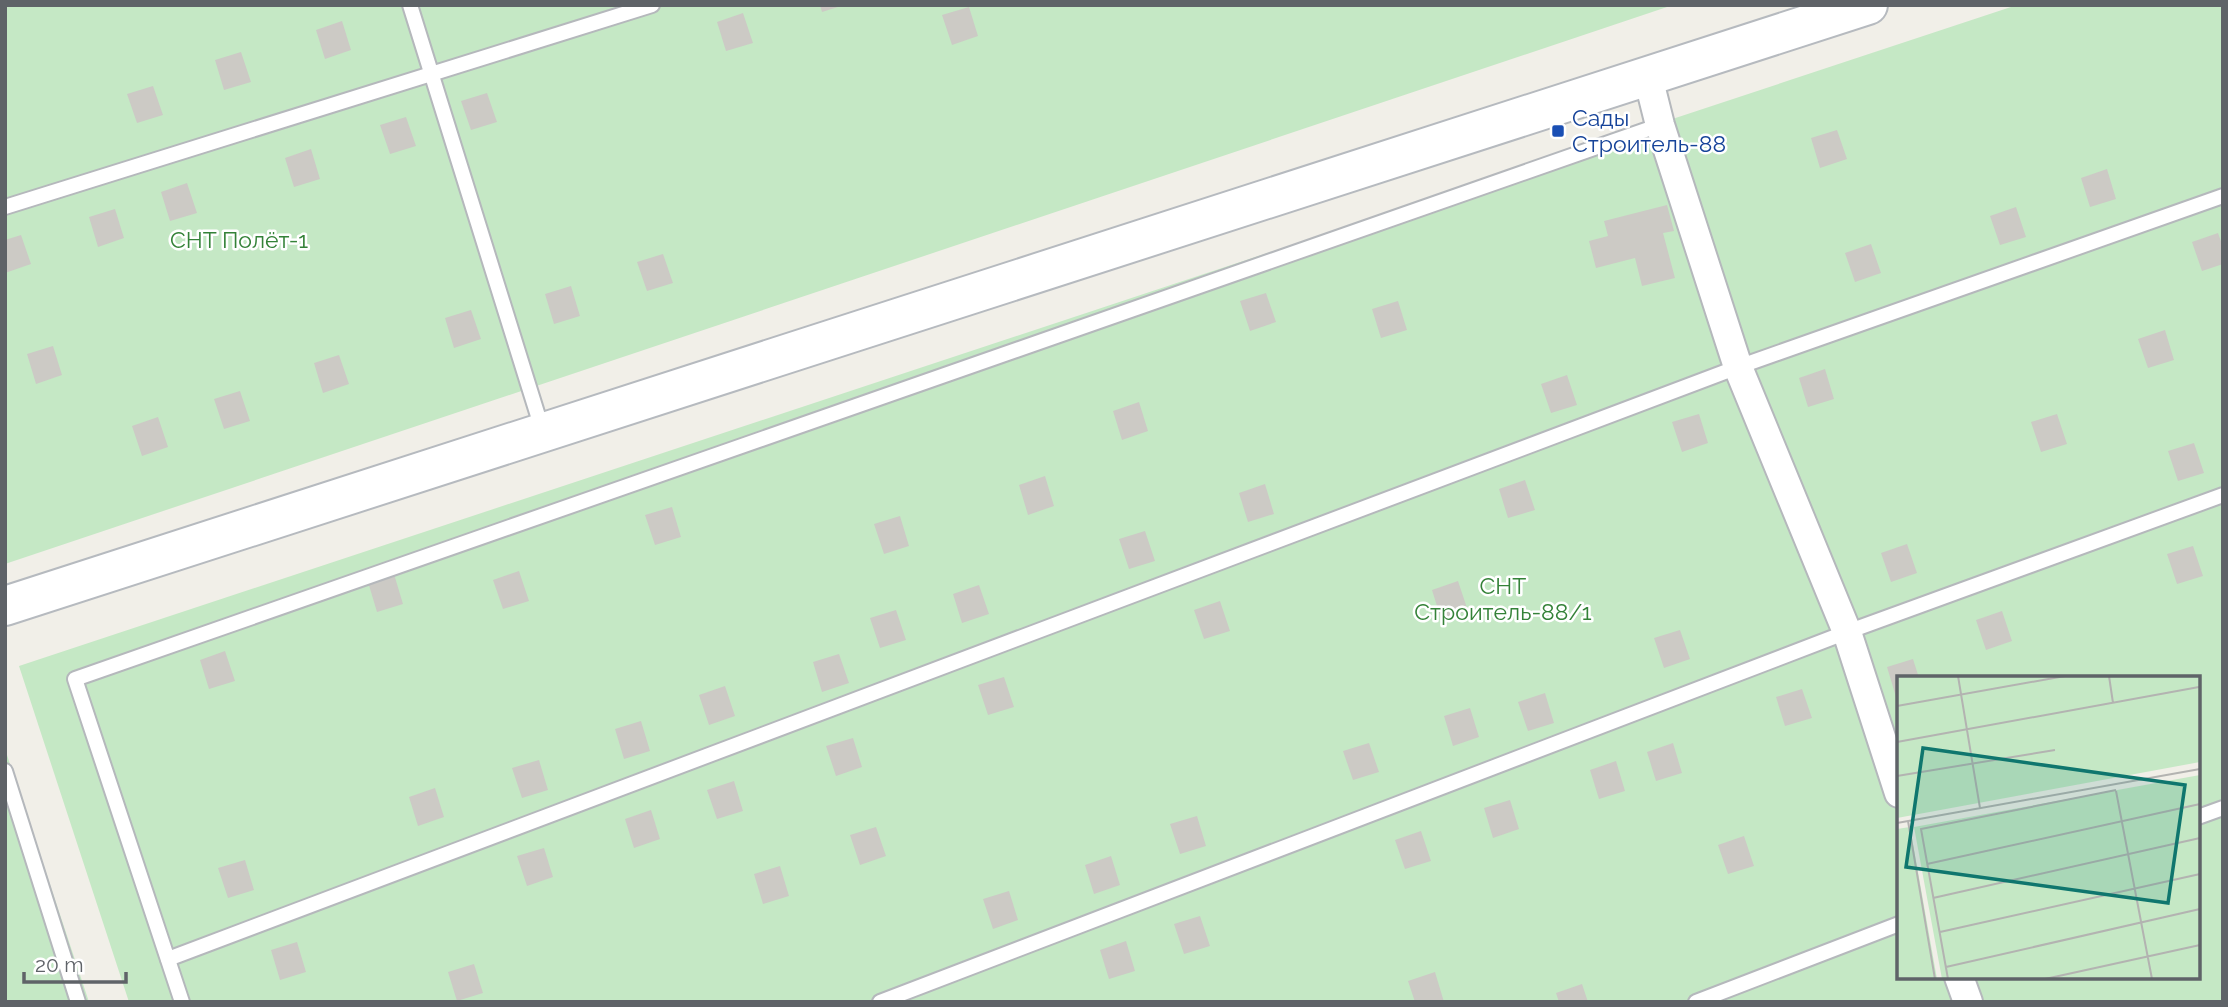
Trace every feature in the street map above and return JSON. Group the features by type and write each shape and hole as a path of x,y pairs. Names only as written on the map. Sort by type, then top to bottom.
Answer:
{"street":[{"path":"5,606 1868,5"},
{"path":"1648,77 1660,125 1738,368 1847,632 1897,787"},
{"path":"1960,979 1968,1002"}],"lane":[{"path":"410,5 543,432"},
{"path":"5,207 652,5"},
{"path":"183,1002 75,679 1660,125"},
{"path":"168,960 1738,368 2223,196"},
{"path":"880,1002 1847,632 2223,495"},
{"path":"5,771 78,1002"},
{"path":"2200,816 2223,808"},
{"path":"1696,1002 1897,925"}],"green space":[{"name":"СНТ Полёт-1","path":"5,5 1673,5 5,564"},
{"name":"СНТ Строитель-88/1","path":"2017,5 2223,5 2223,1002 129,1002 19,666"},
{"path":"5,749 89,1002 5,1002"}],"building":[{"path":"820,5 841,5 841,6 822,12"},
{"path":"969,7 978,36 952,45 942,15"},
{"path":"743,13 753,43 726,51 717,22"},
{"path":"342,21 351,50 325,59 316,30"},
{"path":"241,52 251,82 224,90 215,60"},
{"path":"153,86 163,115 137,123 127,94"},
{"path":"487,93 497,122 471,130 461,101"},
{"path":"406,117 416,146 390,154 380,125"},
{"path":"1837,130 1847,159 1820,168 1811,138"},
{"path":"311,149 320,179 294,187 285,158"},
{"path":"2107,169 2116,199 2090,207 2081,178"},
{"path":"187,183 197,213 170,221 161,192"},
{"path":"1667,205 1674,231 1663,233 1675,278 1642,286 1635,258 1596,268 1589,241 1608,236 1604,221"},
{"path":"2016,207 2026,237 2000,245 1990,216"},
{"path":"115,209 124,238 98,247 89,217"},
{"path":"2218,233 2223,247 2223,264 2202,271 2192,242"},
{"path":"21,235 31,264 5,273 5,240"},
{"path":"1871,244 1881,273 1855,282 1845,253"},
{"path":"663,254 673,283 647,291 637,262"},
{"path":"571,286 580,316 554,324 545,294"},
{"path":"1266,293 1276,322 1250,331 1240,301"},
{"path":"1398,301 1407,330 1381,338 1372,309"},
{"path":"471,310 481,339 454,348 445,318"},
{"path":"2165,330 2174,360 2148,368 2138,339"},
{"path":"53,346 62,375 36,384 27,354"},
{"path":"339,355 349,384 323,393 314,363"},
{"path":"1825,369 1834,399 1808,407 1799,378"},
{"path":"1567,375 1577,405 1551,413 1541,384"},
{"path":"240,391 250,421 224,429 214,399"},
{"path":"1139,402 1148,431 1122,440 1113,411"},
{"path":"1699,414 1708,443 1682,452 1672,422"},
{"path":"2057,414 2067,444 2041,452 2031,422"},
{"path":"158,417 168,447 142,456 132,426"},
{"path":"2194,443 2204,473 2178,481 2168,451"},
{"path":"1045,476 1054,506 1028,515 1019,485"},
{"path":"1525,480 1535,510 1508,518 1499,489"},
{"path":"1265,484 1274,514 1248,522 1239,493"},
{"path":"672,507 681,537 655,545 645,515"},
{"path":"900,516 909,546 884,554 874,524"},
{"path":"1145,531 1155,561 1129,569 1119,539"},
{"path":"1907,544 1917,573 1891,582 1881,553"},
{"path":"2193,546 2203,576 2177,584 2167,554"},
{"path":"519,571 529,601 503,609 493,580"},
{"path":"394,574 403,604 377,612 368,582"},
{"path":"1458,581 1468,611 1441,619 1432,590"},
{"path":"979,585 989,614 962,623 953,594"},
{"path":"1220,601 1230,631 1204,639 1194,610"},
{"path":"896,610 906,640 880,648 870,618"},
{"path":"2002,611 2012,641 1986,650 1976,620"},
{"path":"1680,630 1690,659 1664,668 1654,638"},
{"path":"225,651 235,681 209,689 200,660"},
{"path":"839,654 849,683 822,692 813,662"},
{"path":"1913,659 1918,676 1897,676 1896,697 1887,667"},
{"path":"1004,677 1014,707 988,715 978,685"},
{"path":"725,686 735,716 709,725 699,695"},
{"path":"1802,689 1812,718 1785,726 1776,697"},
{"path":"1545,693 1554,723 1528,731 1518,702"},
{"path":"1470,708 1479,737 1453,746 1444,716"},
{"path":"641,721 650,751 624,759 615,729"},
{"path":"853,738 862,767 836,776 826,746"},
{"path":"1369,743 1379,772 1353,780 1343,751"},
{"path":"1673,743 1682,773 1656,781 1647,752"},
{"path":"539,760 548,790 522,798 512,768"},
{"path":"1616,761 1625,791 1599,799 1590,770"},
{"path":"734,781 743,811 717,819 707,790"},
{"path":"435,788 444,817 418,826 409,797"},
{"path":"1510,800 1519,829 1493,838 1484,808"},
{"path":"651,810 660,839 634,848 625,819"},
{"path":"1197,816 1206,846 1180,854 1170,824"},
{"path":"876,827 886,856 860,865 850,835"},
{"path":"1421,831 1431,861 1405,869 1395,840"},
{"path":"1744,836 1754,866 1728,874 1718,845"},
{"path":"544,848 553,877 527,886 517,856"},
{"path":"1111,856 1120,885 1094,894 1085,865"},
{"path":"245,860 254,890 228,898 218,868"},
{"path":"780,866 789,896 763,904 754,874"},
{"path":"1009,891 1018,920 993,929 983,899"},
{"path":"1200,916 1210,946 1184,954 1174,924"},
{"path":"1126,941 1135,971 1109,979 1100,950"},
{"path":"297,942 306,972 280,980 271,950"},
{"path":"474,964 483,993 457,1001 448,972"},
{"path":"1435,972 1444,1002 1415,1002 1408,981"},
{"path":"1582,984 1588,1002 1559,1002 1556,993"}],"place":[{"name":"Сады Строитель-88","path":"1558,131"}]}
